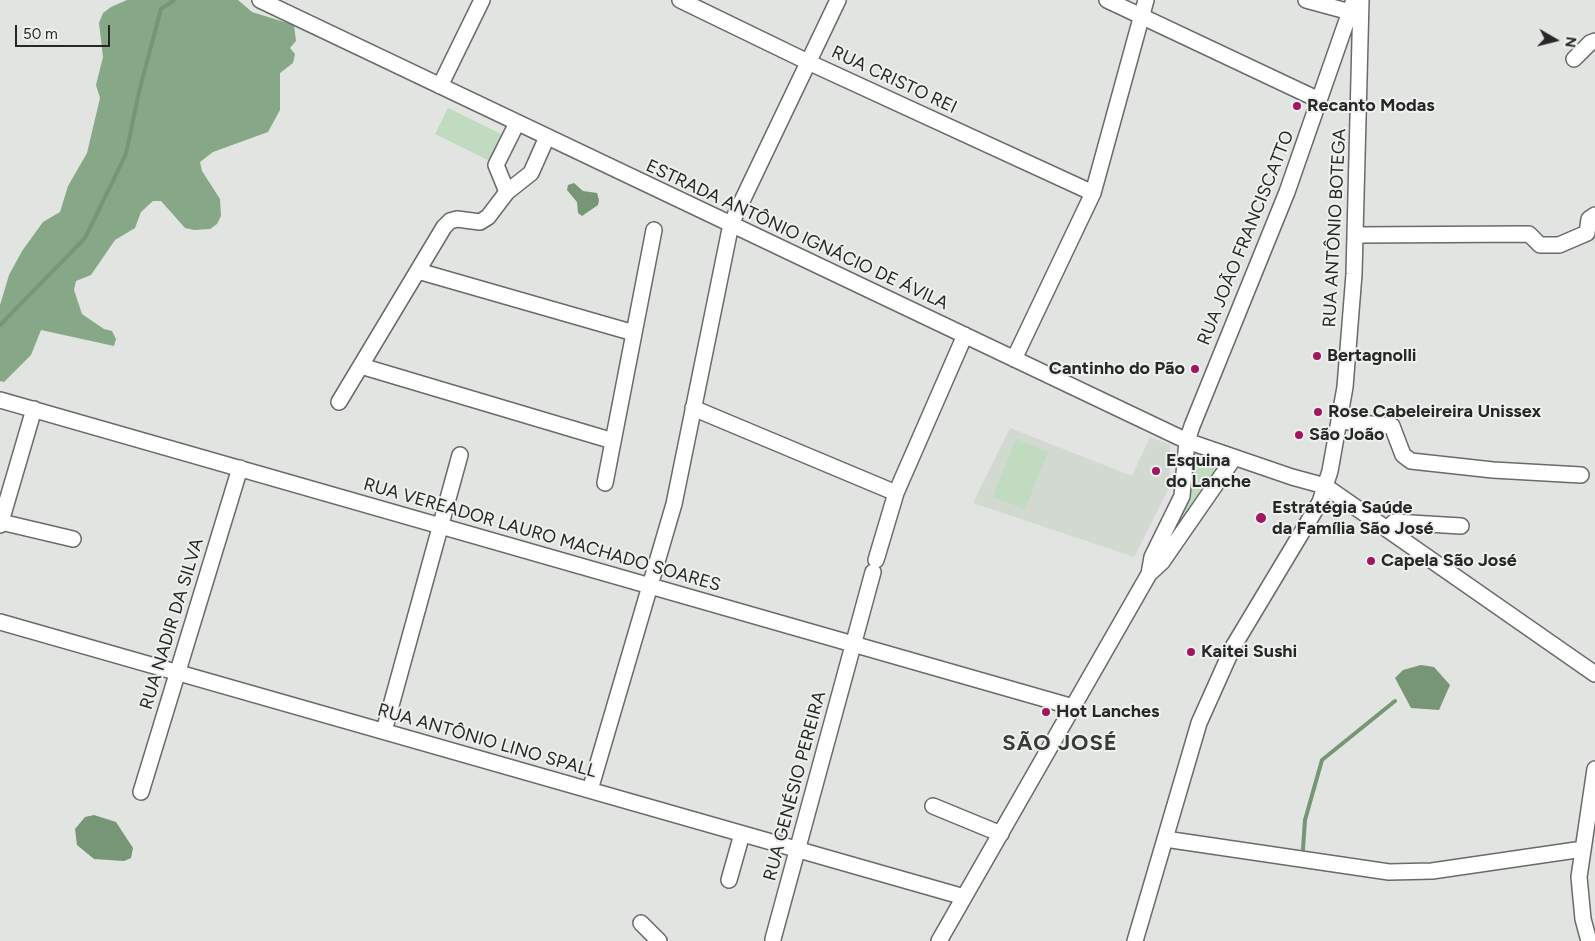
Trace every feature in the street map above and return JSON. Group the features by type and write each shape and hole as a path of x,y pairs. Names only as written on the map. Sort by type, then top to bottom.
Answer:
{"street":[{"name":"ESTRADA ANTÔNIO IGNÁCIO DE ÁVILA","path":"260,0 285,6 516,123 1188,441 1234,458 1325,486 1595,674"},
{"path":"440,86 482,0"},
{"name":"RUA CRISTO REI","path":"680,0 808,62 1093,193"},
{"path":"590,790 674,504 731,224 838,0"},
{"path":"1107,0 1319,100"},
{"path":"1014,359 1093,193 1146,0"},
{"path":"1306,0 1352,6"},
{"name":"RUA ANTÔNIO BOTEGA","path":"1135,941 1200,723 1233,647 1320,502 1325,486 1339,421 1346,371 1356,235 1362,0"},
{"name":"RUA JOÃO FRANCISCATTO","path":"1149,574 1152,556 1182,496 1188,441 1287,192 1352,6"},
{"path":"1574,59 1590,43 1595,41"},
{"path":"507,192 496,165 516,123"},
{"path":"339,402 418,271 450,222 457,219 480,222 488,217 507,192 530,173 547,137"},
{"path":"1356,235 1529,234 1540,245 1559,245 1591,236 1589,219 1595,216"},
{"path":"605,483 654,230"},
{"path":"418,271 634,333"},
{"name":"RUA GENÉSIO PEREIRA","path":"773,939 852,643 896,493 965,335"},
{"path":"361,366 613,441"},
{"name":"RUA VEREADOR LAURO MACHADO SOARES","path":"0,400 1073,707"},
{"path":"693,408 896,493"},
{"path":"34,409 0,523 73,539"},
{"path":"1339,421 1392,426 1403,456 1411,461 1494,470 1581,476"},
{"path":"384,732 460,455"},
{"name":"RUA JOÃO FRANCISCATTO","path":"939,941 1149,574 1162,562 1234,458"},
{"name":"RUA NADIR DA SILVA","path":"141,792 240,468"},
{"path":"1387,529 1394,522 1461,526"},
{"name":"RUA ANTÔNIO LINO SPALL","path":"0,622 964,897"},
{"path":"1589,941 1580,901 1580,877 1595,769"},
{"path":"933,806 1001,834"},
{"path":"729,880 742,834"},
{"path":"1165,839 1389,872 1432,871 1583,849"},
{"path":"641,923 659,941"}],"shaded area":[{"path":"127,0 238,0 252,12 294,25 296,41 290,48 295,54 293,63 280,73 280,110 268,132 213,152 200,162 202,171 220,199 221,216 217,224 210,229 194,230 185,228 161,201 153,201 141,212 135,228 115,240 91,275 76,281 74,290 82,314 104,329 112,331 116,339 114,346 41,330 31,355 4,382 0,381 0,305 9,275 22,251 43,222 60,212 68,186 87,153 100,98 96,85 103,57 99,23 103,13"},
{"path":"448,108 503,135 490,161 435,134"},
{"path":"574,183 583,191 597,193 599,200 598,205 582,216 578,213 577,202 567,190 568,185"},
{"path":"1010,428 1132,476 1150,437 1170,445 1169,488 1134,557 973,503"},
{"path":"1016,439 1048,452 1025,509 993,497"},
{"path":"1197,452 1220,460 1221,465 1165,548 1192,453"},
{"path":"1421,665 1434,667 1450,685 1439,710 1411,708 1395,678 1403,670"},
{"path":"94,815 116,822 133,848 131,858 124,861 94,859 77,845 75,829 85,817"}],"waterway":[{"path":"0,325 85,238 126,154 139,92 161,9 174,0"},
{"path":"1303,849 1305,820 1322,760 1395,701"}],"place":[{"name":"Recanto Modas","path":"1297,106"},
{"name":"Bertagnolli","path":"1317,356"},
{"name":"Cantinho do Pão","path":"1195,369"},
{"name":"Rose Cabeleireira Unissex","path":"1318,412"},
{"name":"São João","path":"1299,435"},
{"name":"Esquina do Lanche","path":"1156,471"},
{"name":"Estratégia Saúde da Família São José","path":"1261,518"},
{"name":"Capela São José","path":"1371,561"},
{"name":"Kaitei Sushi","path":"1191,652"},
{"name":"Hot Lanches","path":"1046,712"}],"district":[{"name":"SÃO JOSÉ","path":"1060,744"}]}
